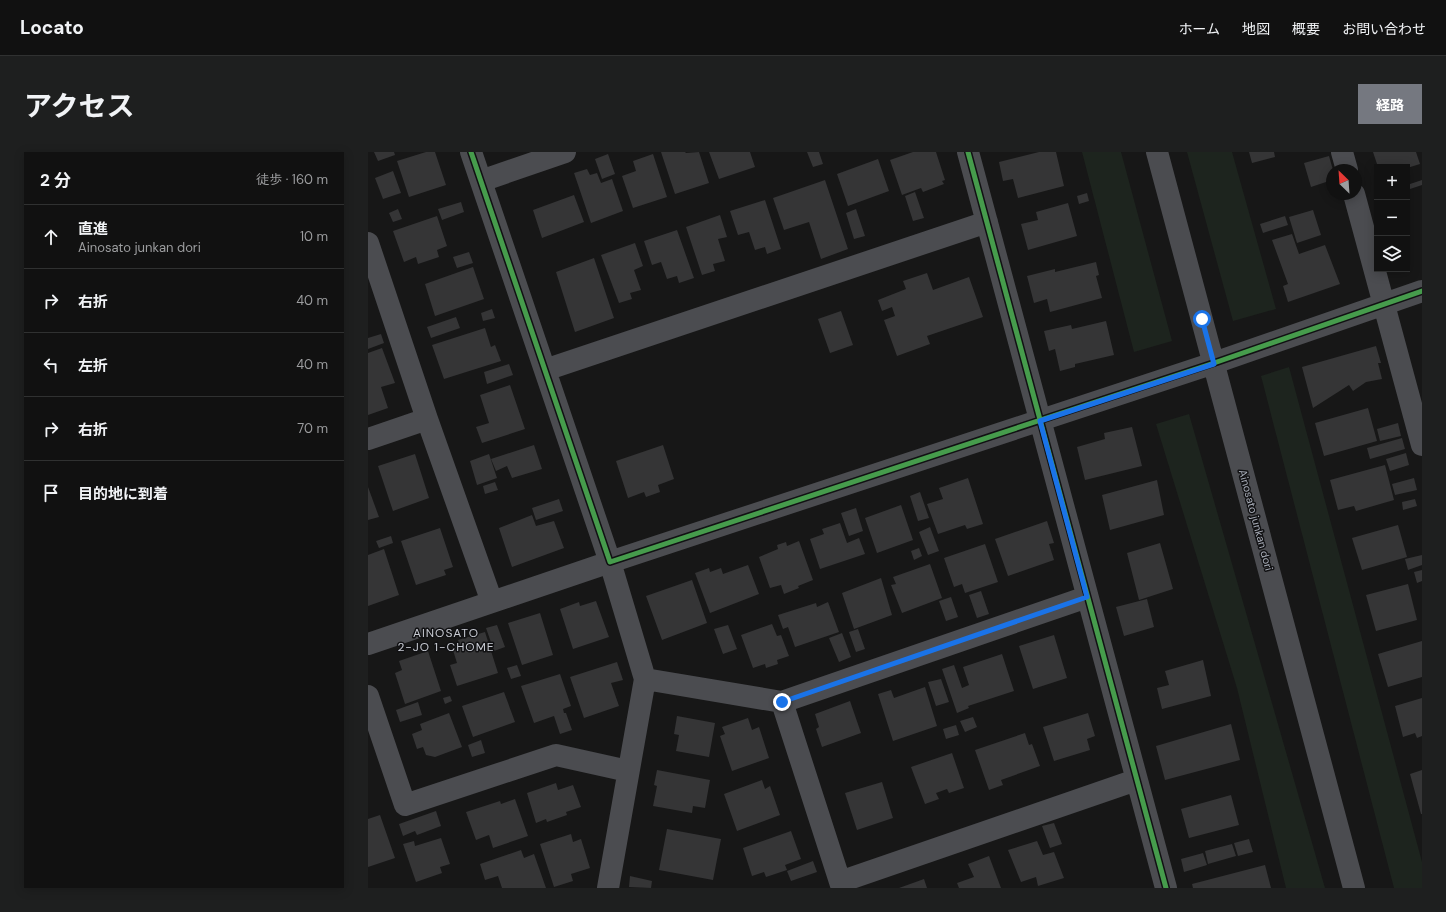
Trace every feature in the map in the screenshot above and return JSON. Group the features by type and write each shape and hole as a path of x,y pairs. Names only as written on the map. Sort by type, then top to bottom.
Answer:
{"street":[{"path":"471,152 610,562 645,679 608,888"},
{"path":"481,181 565,152"},
{"path":"968,152 1166,888"},
{"name":"Ainosato junkan dori","path":"1157,152 1354,888"},
{"path":"1342,152 1345,164"},
{"path":"1356,200 1422,445"},
{"path":"545,370 987,222"},
{"path":"368,243 427,419 492,602"},
{"path":"368,644 610,562 1214,364 1384,303 1422,291"},
{"path":"368,439 427,419"},
{"path":"645,679 782,702 1087,597"},
{"path":"368,696 405,805 556,755 628,770"},
{"path":"782,702 841,885 1136,780"}],"shaded area":[{"path":"1082,152 1121,152 1172,341 1134,352"},
{"path":"1187,152 1232,152 1276,309 1233,321"},
{"path":"1289,367 1422,862 1422,888 1394,888 1261,376"},
{"path":"1189,414 1325,888 1286,888 1237,688 1156,424"}],"building":[{"path":"374,152 394,152 395,155 378,161"},
{"path":"426,152 435,152 446,185 409,197 397,161"},
{"path":"661,152 699,152 709,183 675,194"},
{"path":"709,152 750,152 755,167 719,179"},
{"path":"807,152 819,152 823,164 813,167"},
{"path":"913,152 936,152 945,180 942,181 944,184 923,192 921,188 902,195 890,160"},
{"path":"1039,152 1056,152 1064,186 1018,198 1013,179 1003,181 999,162"},
{"path":"1249,152 1274,152 1275,157 1252,163"},
{"path":"1373,152 1416,152 1420,164 1410,167 1410,164 1377,164"},
{"path":"608,154 615,174 602,179 595,159"},
{"path":"653,154 667,197 633,208 622,176 636,171 633,161"},
{"path":"1329,156 1331,164 1326,164 1326,182 1311,187 1304,163"},
{"path":"878,159 889,191 848,206 837,174"},
{"path":"587,169 590,175 597,173 601,183 612,179 623,211 591,223 574,173"},
{"path":"393,171 401,193 383,199 375,178"},
{"path":"825,180 848,249 821,259 809,222 784,230 773,198"},
{"path":"1422,180 1422,185 1410,189 1410,184"},
{"path":"915,192 924,218 913,221 905,196"},
{"path":"1087,193 1089,201 1079,204 1077,196"},
{"path":"574,195 584,222 542,238 533,210"},
{"path":"765,200 781,249 767,254 765,247 755,250 749,232 738,235 730,211"},
{"path":"461,202 464,212 442,220 438,209"},
{"path":"1068,203 1077,236 1028,250 1021,224 1038,220 1036,212"},
{"path":"398,209 402,219 393,222 389,213"},
{"path":"856,209 865,236 854,239 846,213"},
{"path":"1313,210 1321,235 1297,243 1289,217"},
{"path":"720,215 727,237 718,239 725,261 713,264 715,271 702,275 686,227"},
{"path":"437,216 447,246 437,250 439,257 418,264 416,257 404,262 393,231"},
{"path":"1285,216 1288,225 1263,233 1260,224"},
{"path":"677,230 694,278 679,283 677,276 667,279 661,262 652,265 644,241"},
{"path":"1292,234 1299,254 1325,245 1340,284 1288,302 1283,286 1288,284 1272,240"},
{"path":"635,243 643,266 634,270 641,290 630,293 632,299 619,303 601,255"},
{"path":"469,252 473,263 457,268 453,257"},
{"path":"594,258 614,318 575,332 556,272"},
{"path":"1096,262 1099,275 1096,276 1102,298 1050,312 1047,299 1034,303 1027,276 1055,269 1055,272"},
{"path":"473,267 484,299 435,316 425,284"},
{"path":"927,273 933,290 969,277 983,317 927,336 930,344 897,356 884,320 895,316 892,307 882,311 878,300 906,289 903,281"},
{"path":"492,309 495,318 483,321 481,313"},
{"path":"841,311 853,345 830,353 818,319"},
{"path":"456,317 460,328 431,338 427,327"},
{"path":"1106,321 1114,355 1075,364 1075,367 1060,371 1055,349 1049,351 1044,331 1071,325 1072,329"},
{"path":"485,328 491,347 495,345 501,361 444,379 432,345"},
{"path":"381,334 384,343 368,349 368,338"},
{"path":"1376,346 1381,363 1378,363 1382,379 1366,382 1353,391 1349,385 1313,408 1302,367"},
{"path":"382,348 395,383 381,387 388,408 368,415 368,353"},
{"path":"509,364 513,375 487,384 484,372"},
{"path":"510,385 525,429 482,443 476,427 489,423 480,395"},
{"path":"1368,408 1377,441 1324,456 1315,423"},
{"path":"1398,423 1401,436 1380,441 1377,429"},
{"path":"1132,427 1142,466 1085,480 1077,447 1105,439 1104,433"},
{"path":"1402,438 1405,449 1370,459 1367,448"},
{"path":"534,445 542,469 512,478 507,466 496,471 491,459"},
{"path":"663,445 674,479 658,485 660,492 646,497 644,492 628,498 616,461"},
{"path":"1406,453 1409,465 1390,471 1386,459"},
{"path":"415,454 429,498 393,511 378,466"},
{"path":"489,454 497,478 477,485 470,461"},
{"path":"1385,465 1394,500 1356,511 1354,506 1338,510 1330,480"},
{"path":"968,478 983,524 967,529 965,525 938,534 927,504 943,499 939,488"},
{"path":"1414,478 1417,490 1395,495 1392,484"},
{"path":"1157,480 1164,515 1110,530 1102,495"},
{"path":"495,482 498,490 485,494 483,486"},
{"path":"368,487 379,517 368,520"},
{"path":"920,492 929,518 918,521 910,496"},
{"path":"559,499 563,511 536,520 532,508"},
{"path":"1415,499 1417,506 1403,510 1402,502"},
{"path":"901,505 913,540 877,553 865,518"},
{"path":"856,508 863,531 849,536 841,513"},
{"path":"532,515 536,526 554,521 564,548 512,567 499,528"},
{"path":"1047,521 1054,543 1049,544 1054,560 1008,576 995,539"},
{"path":"840,523 847,543 859,538 865,554 820,569 810,539 824,534 822,529"},
{"path":"1398,525 1407,557 1362,570 1352,538"},
{"path":"930,527 939,551 928,555 919,532"},
{"path":"440,528 453,567 444,570 446,575 416,585 401,541"},
{"path":"391,536 393,543 379,548 376,541"},
{"path":"799,541 813,580 784,594 781,585 770,588 759,557 778,549 777,545 786,542 787,546"},
{"path":"1160,543 1173,589 1139,600 1127,553"},
{"path":"985,544 998,582 965,593 962,584 954,587 944,558"},
{"path":"919,548 922,556 914,560 911,551"},
{"path":"384,549 399,595 368,606 368,555"},
{"path":"1422,555 1422,565 1408,570 1405,559"},
{"path":"930,564 942,598 902,613 891,585 896,584 893,577"},
{"path":"748,565 759,594 710,613 695,573 709,568 710,572 721,568 723,574"},
{"path":"1422,570 1422,581 1417,583 1414,572"},
{"path":"881,578 892,615 854,629 842,593"},
{"path":"692,580 707,623 662,640 646,596"},
{"path":"1408,584 1417,620 1376,631 1366,595"},
{"path":"981,591 989,614 977,618 969,595"},
{"path":"951,597 958,617 946,621 939,601"},
{"path":"1147,599 1154,627 1124,636 1116,607"},
{"path":"596,601 609,637 573,649 560,609 579,602 580,606"},
{"path":"828,602 839,632 795,647 788,627 783,629 778,615 816,603 817,607"},
{"path":"540,613 553,655 522,665 508,623"},
{"path":"772,624 777,636 781,635 789,656 777,660 778,664 766,668 765,664 753,668 741,635"},
{"path":"497,625 505,647 494,651 486,628"},
{"path":"728,625 737,649 723,654 714,629"},
{"path":"858,629 865,649 856,652 849,632"},
{"path":"485,632 498,673 457,686 450,665 457,663 452,647 459,645 458,640"},
{"path":"842,633 851,657 839,662 829,638"},
{"path":"1054,635 1067,678 1033,689 1019,646"},
{"path":"1422,641 1422,677 1388,687 1378,654"},
{"path":"428,651 441,691 405,704 395,673 402,670 399,661"},
{"path":"1002,654 1014,691 968,706 969,708 957,713 942,669 954,665 962,688 969,685 963,667"},
{"path":"1203,660 1211,696 1162,709 1157,688 1169,685 1165,671"},
{"path":"617,662 623,680 611,683 619,706 584,718 570,677"},
{"path":"517,665 521,676 511,679 507,668"},
{"path":"560,674 571,706 563,709 572,730 560,734 554,716 534,723 521,686"},
{"path":"941,679 949,702 936,706 928,682"},
{"path":"925,687 937,726 893,741 878,694 891,690 894,698"},
{"path":"504,692 515,722 473,737 462,706"},
{"path":"450,696 452,701 445,704 443,698"},
{"path":"1422,698 1422,736 1417,738 1415,733 1403,737 1395,706"},
{"path":"850,701 861,733 822,747 816,729 819,727 815,714"},
{"path":"418,702 422,715 400,722 396,710"},
{"path":"449,713 462,747 435,757 426,755 423,747 417,749 412,734 422,730 420,724"},
{"path":"1088,713 1095,736 1087,739 1090,750 1054,761 1043,727"},
{"path":"677,716 715,723 709,757 676,751 679,735 674,734"},
{"path":"973,717 977,727 965,732 960,721"},
{"path":"748,718 752,730 759,727 769,758 732,771 720,736 725,734 722,727"},
{"path":"1231,724 1240,760 1165,780 1156,746"},
{"path":"956,725 959,735 946,739 943,729"},
{"path":"1025,733 1029,745 1032,744 1040,766 1001,780 1003,785 989,790 975,750"},
{"path":"481,740 485,753 472,757 468,745"},
{"path":"952,753 964,788 949,793 947,789 936,793 939,799 925,804 911,767"},
{"path":"657,770 710,780 705,808 693,806 692,813 653,806 657,786 654,785"},
{"path":"1422,770 1422,814 1421,814 1410,774"},
{"path":"762,780 765,789 770,786 780,815 737,831 724,794"},
{"path":"882,782 893,818 857,830 845,793"},
{"path":"556,783 558,790 573,785 581,807 566,812 567,815 547,822 546,819 536,823 527,793"},
{"path":"1231,795 1239,825 1189,838 1181,809"},
{"path":"515,799 528,836 493,848 489,835 476,840 466,812 500,801 501,804"},
{"path":"436,811 441,826 417,835 415,831 403,836 399,824"},
{"path":"380,815 395,858 368,867 368,819"},
{"path":"1054,823 1062,844 1050,848 1042,826"},
{"path":"667,829 721,839 713,880 659,870"},
{"path":"791,831 801,859 785,865 787,870 766,877 764,872 752,876 743,848"},
{"path":"571,834 573,842 581,839 590,868 571,874 573,881 554,887 540,844"},
{"path":"441,838 450,864 440,867 442,873 416,882 403,844 414,841 415,846"},
{"path":"1249,839 1253,852 1238,856 1234,843"},
{"path":"1037,841 1043,855 1054,852 1064,878 1038,886 1036,877 1021,882 1008,850"},
{"path":"1232,844 1236,856 1208,864 1205,851"},
{"path":"521,850 524,858 534,854 546,888 502,888 498,876 485,880 480,864"},
{"path":"1203,853 1207,865 1184,872 1181,859"},
{"path":"989,856 1001,888 959,888 957,883 974,877 968,864"},
{"path":"813,861 817,872 791,881 787,871"},
{"path":"1265,865 1271,888 1193,888 1192,884"},
{"path":"630,876 652,881 651,888 629,887"},
{"path":"924,879 927,888 899,888"}],"cycle path":[{"path":"471,152 610,562 1214,363 1422,291"},
{"path":"968,152 1166,888"}],"district":[{"name":"AINOSATO 2-JO 1-CHOME","path":"446,640"}],"route":[{"path":"782,702 1087,597 1040,421 1214,364 1202,319"}]}
